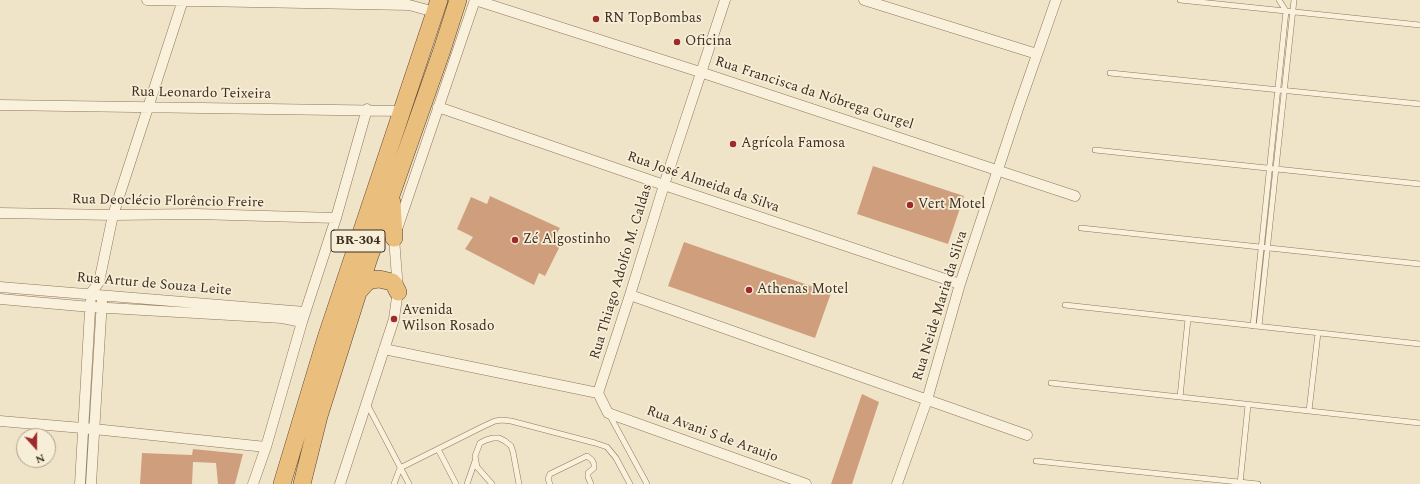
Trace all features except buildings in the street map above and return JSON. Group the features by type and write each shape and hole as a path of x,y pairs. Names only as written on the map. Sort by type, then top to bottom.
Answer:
{"highway":[{"name":"BR-304","path":"302,484 318,416 358,292 458,0"},
{"name":"BR-304","path":"282,484 328,330 437,6"},
{"path":"392,192 394,238"},
{"path":"358,292 366,283 371,280 379,279 392,282 398,292"}],"street":[{"path":"147,0 437,6"},
{"path":"91,484 89,428 91,294 99,282 113,215 183,0"},
{"path":"340,484 394,319 398,292 394,238 475,0"},
{"name":"Rua Francisca da Nóbrega Gurgel","path":"475,0 700,72 1075,196"},
{"name":"Rua Thiago Adolfo M. Caldas","path":"598,393 700,72 725,0"},
{"path":"864,0 1037,54"},
{"name":"Rua Neide Maria da Silva","path":"897,484 927,400 960,284 1056,0"},
{"name":"Rua Leonardo Teixeira","path":"0,106 402,111"},
{"name":"Rua José Almeida da Silva","path":"438,107 664,185 960,284"},
{"path":"253,484 266,447 304,317 336,218 367,110"},
{"name":"Rua Deoclécio Florêncio Freire","path":"0,213 113,215 196,214 336,218"},
{"path":"80,484 89,428 102,307 102,294 99,282"},
{"name":"Rua Artur de Souza Leite","path":"0,286 102,294 304,317"},
{"path":"630,296 1027,436"},
{"name":"Rua Artur de Souza Leite","path":"0,299 91,307 282,318 304,317"},
{"path":"384,349 598,393 608,413"},
{"name":"Rua Avani S de Araujo","path":"608,413 806,484"},
{"path":"0,421 89,428 266,447"}],"lane":[{"path":"1180,0 1420,25"},
{"path":"1256,326 1261,246 1286,11 1280,0"},
{"path":"1256,326 1267,247 1294,0"},
{"path":"1110,72 1420,104"},
{"path":"1095,150 1420,184"},
{"path":"1081,228 1420,264"},
{"path":"1065,305 1420,344"},
{"path":"1180,397 1188,319"},
{"path":"1309,411 1318,333"},
{"path":"1051,383 1420,423"},
{"path":"367,404 408,484"},
{"path":"1240,483 1248,405"},
{"path":"608,413 647,484"},
{"path":"394,484 400,468 495,421 502,420 511,421 607,447 616,458 630,484"},
{"path":"467,484 480,443 493,438 499,438 511,446 519,484"},
{"path":"438,448 456,484"},
{"path":"550,484 548,479 550,474 587,456 594,464 594,468 588,473 591,484"},
{"path":"475,461 477,467 492,484"},
{"path":"1036,461 1258,484"}],"place":[{"name":"RN TopBombas","path":"596,19"},
{"name":"Oficina","path":"677,42"},
{"name":"Agrícola Famosa","path":"733,144"},
{"name":"Vert Motel","path":"910,205"},
{"name":"Zé Algostinho","path":"515,240"},
{"name":"Athenas Motel","path":"749,290"},
{"name":"Avenida Wilson Rosado","path":"394,319"}]}
